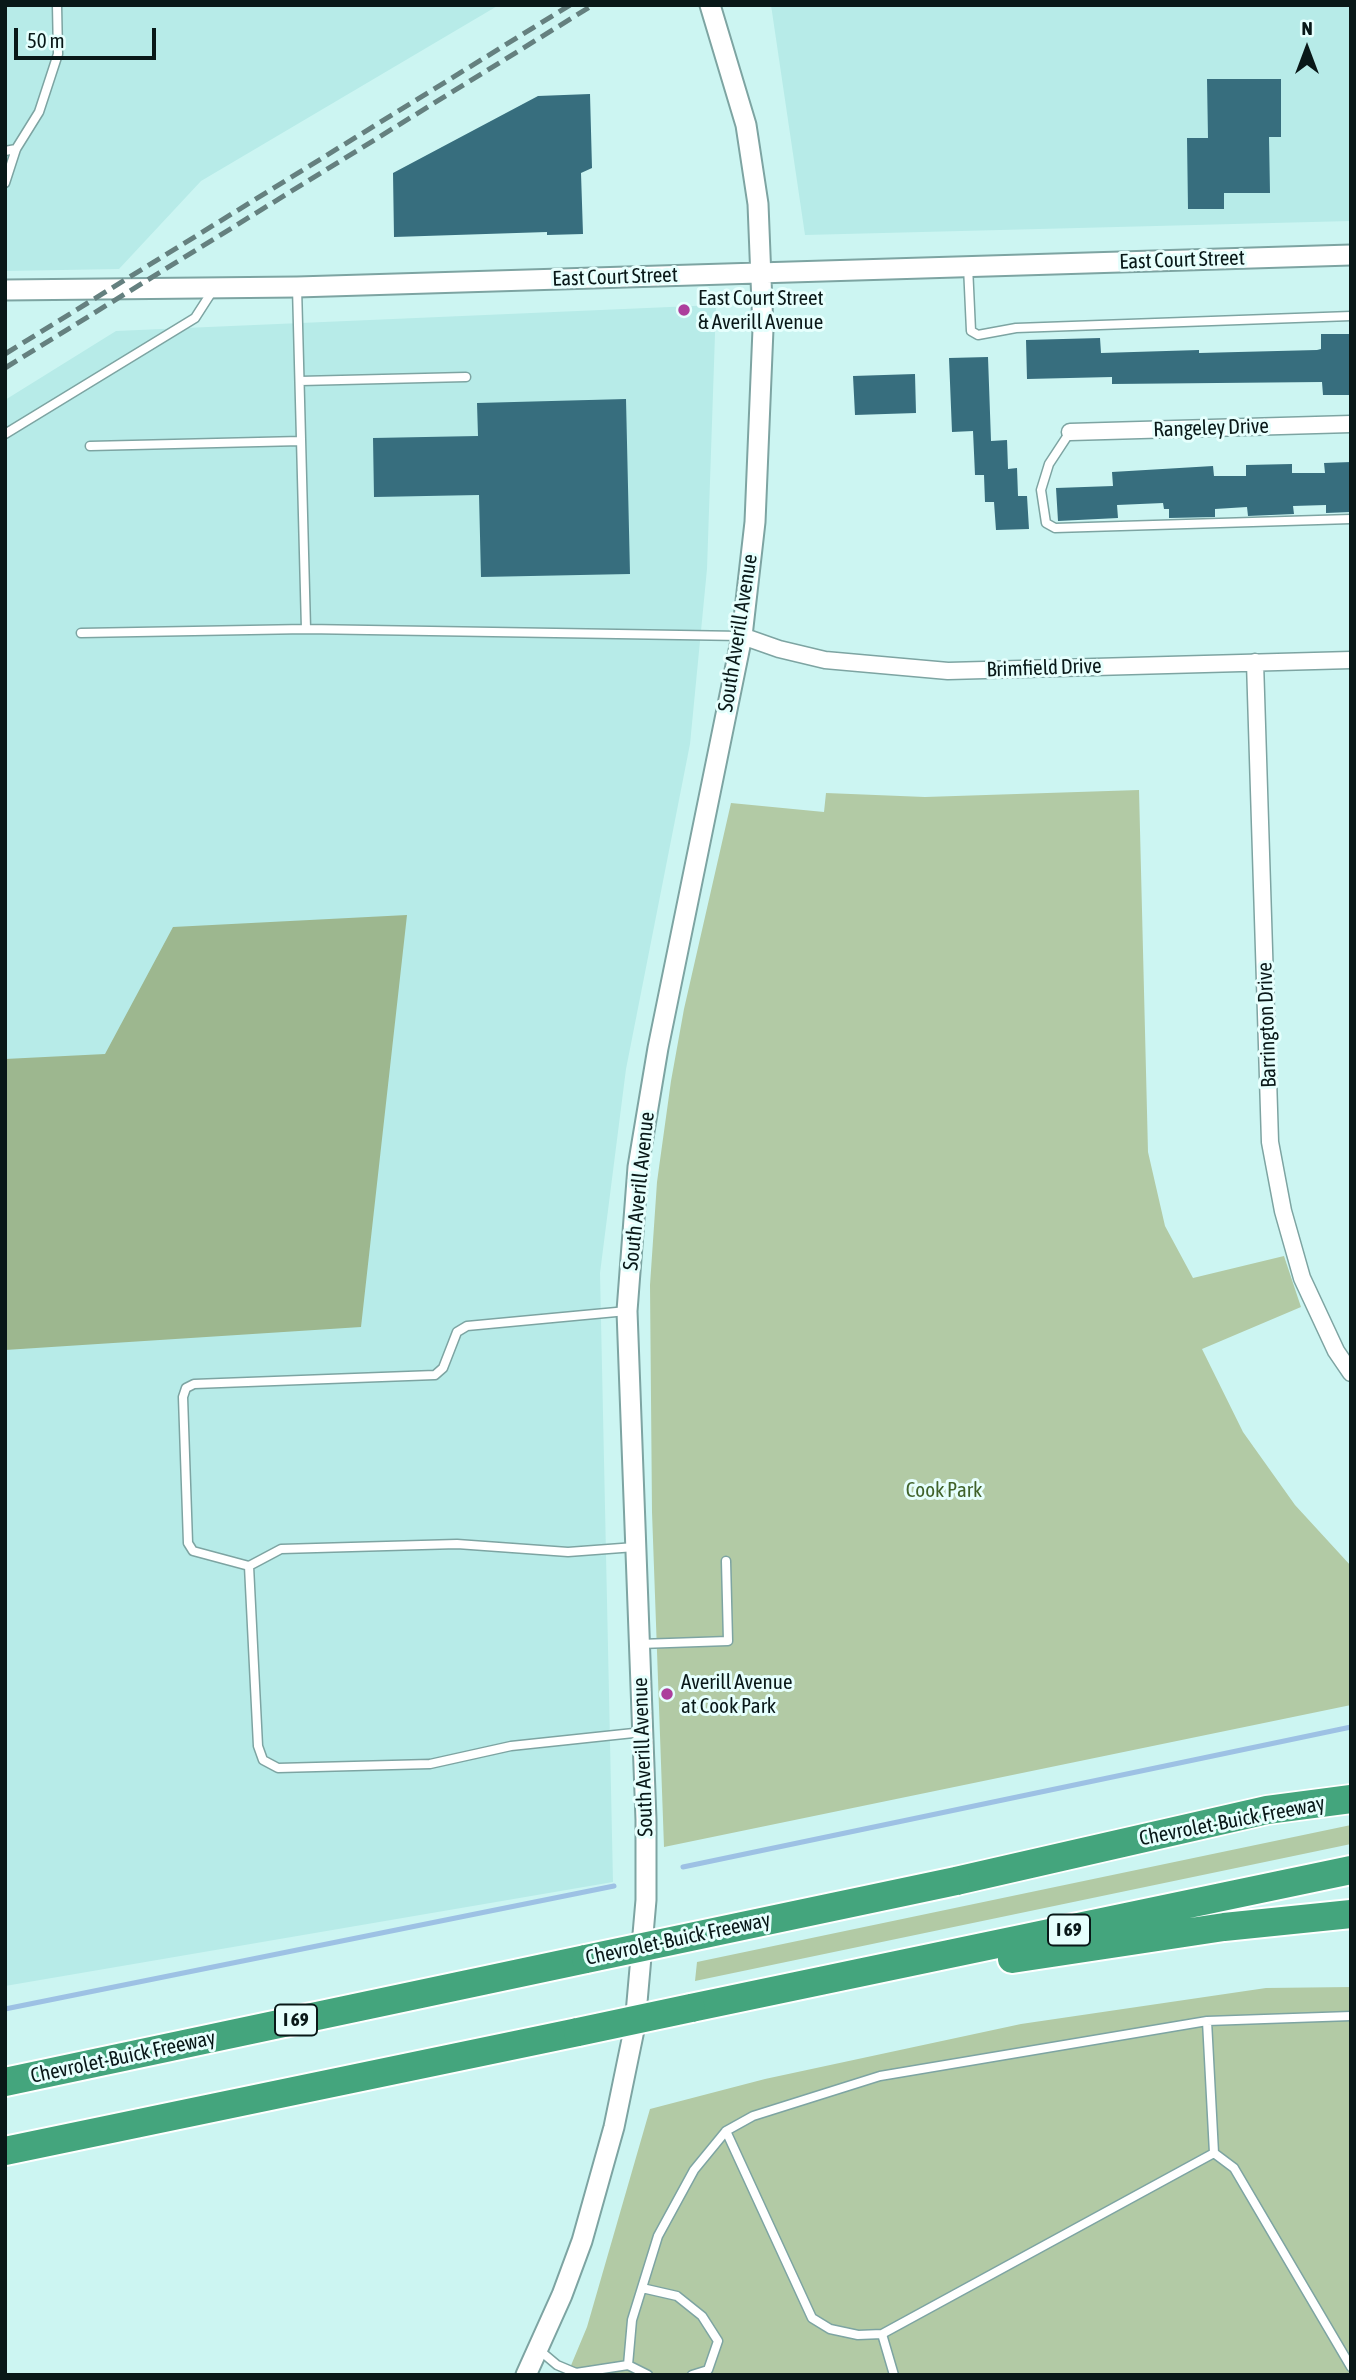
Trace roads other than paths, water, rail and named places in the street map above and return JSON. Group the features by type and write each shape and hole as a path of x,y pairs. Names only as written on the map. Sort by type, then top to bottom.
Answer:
{"highway":[{"path":"1266,1810 1351,1781"},
{"name":"Chevrolet-Buick Freeway","path":"5,2082 956,1881 1266,1810 1351,1799"},
{"name":"I 69","path":"5,2151 1351,1870"},
{"path":"787,1989 1136,1942 1235,1925 1351,1914"}],"street":[{"name":"South Averill Avenue","path":"526,2375 582,2241 630,2059 646,1900 643,1732 627,1311 638,1167 651,1088 742,636 755,522 762,272 758,204 746,125 710,5"},
{"name":"East Court Street","path":"5,290 298,287 1351,255"},
{"name":"Rangeley Drive","path":"1070,432 1351,424"},
{"name":"Brimfield Drive","path":"742,636 779,649 825,660 948,671 1351,660"},
{"name":"Barrington Drive","path":"1255,662 1270,1142 1283,1211 1302,1278 1336,1350 1351,1373"}],"lane":[{"path":"5,183 16,149 39,112 58,54 57,5"},
{"path":"5,152 16,149"},
{"path":"968,266 971,331 978,335 1016,328 1351,316"},
{"path":"298,287 306,629"},
{"path":"5,433 195,318 214,288"},
{"path":"300,381 466,377"},
{"path":"1070,432 1049,464 1041,490 1046,523 1055,528 1351,519"},
{"path":"90,446 301,441"},
{"path":"81,633 306,629 742,636"},
{"path":"627,1311 467,1326 457,1332 443,1368 435,1375 194,1384 186,1388 183,1397 188,1542 193,1551 249,1566 281,1549 457,1544 568,1552 636,1547"},
{"path":"640,1644 729,1641 726,1560"},
{"path":"249,1566 258,1746 263,1760 278,1768 430,1764 511,1746 643,1732"},
{"path":"620,2375 628,2365 632,2320 658,2236 694,2170 726,2132 753,2116 880,2076 1207,2021 1351,2016"},
{"path":"1207,2021 1214,2153"},
{"path":"726,2132 812,2318 830,2329 858,2334 882,2334 1214,2153"},
{"path":"1214,2153 1234,2168 1351,2367"},
{"path":"642,2288 677,2296 702,2316 718,2341 708,2370 692,2375"},
{"path":"882,2334 894,2375"},
{"path":"538,2349 556,2365 576,2373 628,2365 648,2375"}],"waterway":[{"path":"683,1867 1351,1727"},
{"path":"5,2009 614,1886"}],"railway":[{"path":"5,354 570,5"},
{"path":"5,368 593,5"}],"place":[{"name":"East Court Street & Averill Avenue","path":"684,310"},
{"name":"Averill Avenue at Cook Park","path":"667,1694"}],"park label":[{"name":"Cook Park","path":"944,1490"}]}
